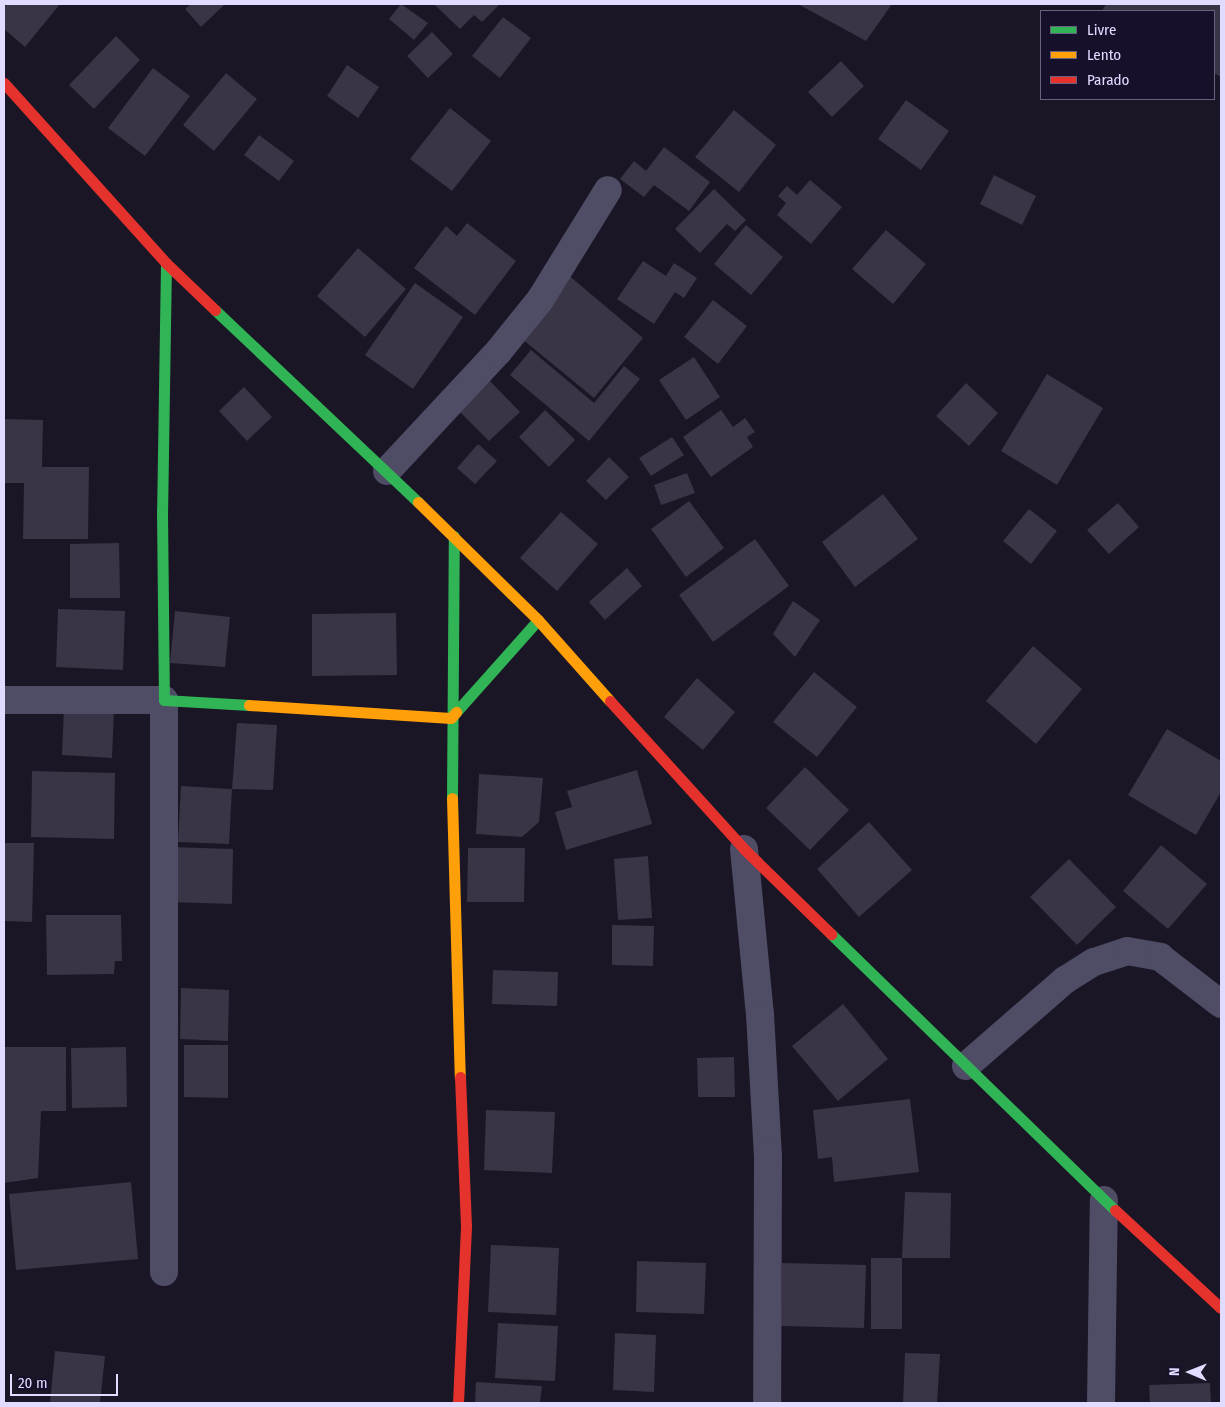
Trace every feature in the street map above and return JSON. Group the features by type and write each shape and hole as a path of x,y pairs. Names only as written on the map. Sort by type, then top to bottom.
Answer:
{"street":[{"path":"4,84 166,263 387,471 538,620 744,849 1104,1200 1221,1308"},
{"path":"387,471 498,352 540,300 608,190"},
{"path":"164,1272 164,700 162,511 166,263"},
{"path":"454,536 451,718 456,990 466,1226 458,1403"},
{"path":"451,718 538,620"},
{"path":"4,700 164,700 451,718"},
{"path":"744,849 760,1014 768,1157 767,1403"},
{"path":"966,1066 1066,980 1094,962 1127,951 1160,957 1221,1004"},
{"path":"1101,1403 1104,1200"}],"building":[{"path":"7,4 60,4 25,47 4,29 4,8"},
{"path":"191,4 225,4 201,27 185,9"},
{"path":"401,4 428,23 414,40 389,19"},
{"path":"434,4 500,4 482,22 474,15 460,29"},
{"path":"798,4 892,4 866,41"},
{"path":"1106,4 1221,4 1221,77 1215,74 1215,10 1103,10"},
{"path":"503,17 531,38 500,78 472,56"},
{"path":"432,32 453,54 428,78 407,56"},
{"path":"116,36 140,60 94,109 69,85"},
{"path":"841,61 864,86 832,117 808,92"},
{"path":"347,65 379,87 358,118 327,96"},
{"path":"153,68 190,96 145,156 108,128"},
{"path":"226,73 257,99 214,151 183,125"},
{"path":"906,100 949,131 921,170 878,139"},
{"path":"450,108 491,141 452,191 410,159"},
{"path":"734,110 776,145 739,192 695,157"},
{"path":"259,135 294,161 279,181 244,155"},
{"path":"664,147 710,182 689,211 654,185 644,197 620,179 634,161 646,171"},
{"path":"994,175 1036,196 1022,225 980,204"},
{"path":"810,180 842,207 811,244 777,215 786,203 778,196 787,186 797,195"},
{"path":"714,189 746,220 735,231 727,224 700,253 675,229"},
{"path":"467,223 516,261 475,315 414,268 446,226 457,236"},
{"path":"746,225 783,257 751,295 714,264"},
{"path":"886,230 926,264 893,304 852,269"},
{"path":"358,248 406,289 365,337 317,296"},
{"path":"643,261 666,276 674,263 697,278 684,298 675,292 654,324 617,299"},
{"path":"566,273 643,338 594,398 516,334"},
{"path":"415,283 463,317 413,389 365,355"},
{"path":"713,300 747,326 718,364 684,337"},
{"path":"531,350 594,403 624,366 640,379 589,441 510,375"},
{"path":"694,357 720,397 686,420 659,380"},
{"path":"1047,374 1103,408 1057,485 1001,451"},
{"path":"490,381 520,412 489,441 459,411"},
{"path":"966,383 998,413 969,446 936,416"},
{"path":"244,387 272,417 247,441 219,411"},
{"path":"545,410 575,440 549,467 519,437"},
{"path":"721,410 733,427 745,418 755,432 747,437 753,447 711,477 683,437"},
{"path":"4,419 43,420 42,467 89,467 88,539 23,539 24,483 4,483"},
{"path":"672,437 684,455 651,476 639,458"},
{"path":"478,444 497,461 475,484 457,468"},
{"path":"609,457 629,477 606,500 586,481"},
{"path":"687,473 695,493 661,505 654,485"},
{"path":"883,494 918,539 855,587 822,542"},
{"path":"689,501 724,548 686,577 651,529"},
{"path":"1118,503 1139,527 1109,554 1087,530"},
{"path":"1029,509 1057,531 1031,564 1003,541"},
{"path":"561,512 598,544 557,591 520,558"},
{"path":"755,539 789,586 713,642 679,595"},
{"path":"119,543 120,598 70,598 70,544"},
{"path":"627,568 642,586 605,620 589,602"},
{"path":"793,601 820,620 795,657 773,634"},
{"path":"58,609 125,611 123,670 56,667"},
{"path":"175,611 230,617 225,667 170,663"},
{"path":"396,613 397,675 312,676 312,614"},
{"path":"1033,646 1082,689 1036,744 986,701"},
{"path":"814,672 857,707 817,757 773,722"},
{"path":"697,678 735,712 703,750 664,717"},
{"path":"64,708 114,710 112,758 62,755"},
{"path":"237,723 277,725 273,790 232,789"},
{"path":"1167,729 1221,761 1221,792 1196,835 1128,795"},
{"path":"805,767 849,810 810,850 766,808"},
{"path":"637,770 652,824 566,850 555,812 572,807 567,791"},
{"path":"32,771 115,773 114,839 31,837"},
{"path":"479,774 543,778 539,822 522,837 476,834"},
{"path":"181,786 232,789 229,844 178,842"},
{"path":"869,822 912,870 859,917 817,869"},
{"path":"4,843 34,843 32,922 4,921"},
{"path":"1161,845 1207,884 1168,929 1123,891"},
{"path":"170,847 233,849 232,904 168,902"},
{"path":"468,848 525,848 524,902 467,902"},
{"path":"648,856 652,918 618,920 614,859"},
{"path":"1069,859 1116,907 1077,945 1030,897"},
{"path":"46,915 121,915 122,961 115,961 114,974 47,975"},
{"path":"612,925 654,926 653,966 612,965"},
{"path":"493,970 558,972 557,1006 492,1004"},
{"path":"181,988 229,990 228,1041 180,1039"},
{"path":"843,1004 888,1059 838,1101 792,1046"},
{"path":"184,1045 228,1045 228,1098 184,1097"},
{"path":"4,1047 66,1047 66,1111 41,1111 38,1178 4,1183"},
{"path":"126,1047 127,1107 72,1108 71,1048"},
{"path":"734,1057 735,1097 698,1097 697,1058"},
{"path":"910,1099 919,1172 834,1182 832,1157 818,1159 813,1110"},
{"path":"486,1110 555,1112 552,1173 484,1170"},
{"path":"131,1182 138,1259 16,1270 9,1194"},
{"path":"905,1192 951,1193 950,1258 902,1258"},
{"path":"491,1245 559,1248 556,1315 488,1312"},
{"path":"871,1258 902,1258 902,1329 871,1329"},
{"path":"637,1261 706,1263 704,1314 636,1312"},
{"path":"782,1263 866,1265 864,1328 781,1326"},
{"path":"498,1323 558,1326 555,1381 495,1378"},
{"path":"615,1333 656,1335 654,1392 613,1390"},
{"path":"55,1351 105,1356 100,1403 50,1403"},
{"path":"905,1353 940,1354 937,1403 903,1403"},
{"path":"476,1382 542,1386 540,1403 475,1403"},
{"path":"1210,1383 1211,1403 1150,1403 1149,1385"}],"traffic: fast":[{"path":"166,263 162,511 164,700 249,705"},
{"path":"215,310 418,502"},
{"path":"452,798 454,536"},
{"path":"456,712 538,620"},
{"path":"831,934 1115,1210"}],"traffic: slow":[{"path":"418,502 538,620 610,701"},
{"path":"249,705 451,718 456,712"},
{"path":"452,798 460,1077"}],"traffic: jam":[{"path":"4,83 166,263 215,310"},
{"path":"610,701 744,849 831,934"},
{"path":"458,1403 466,1226 460,1077"},
{"path":"1115,1210 1221,1308"}]}
